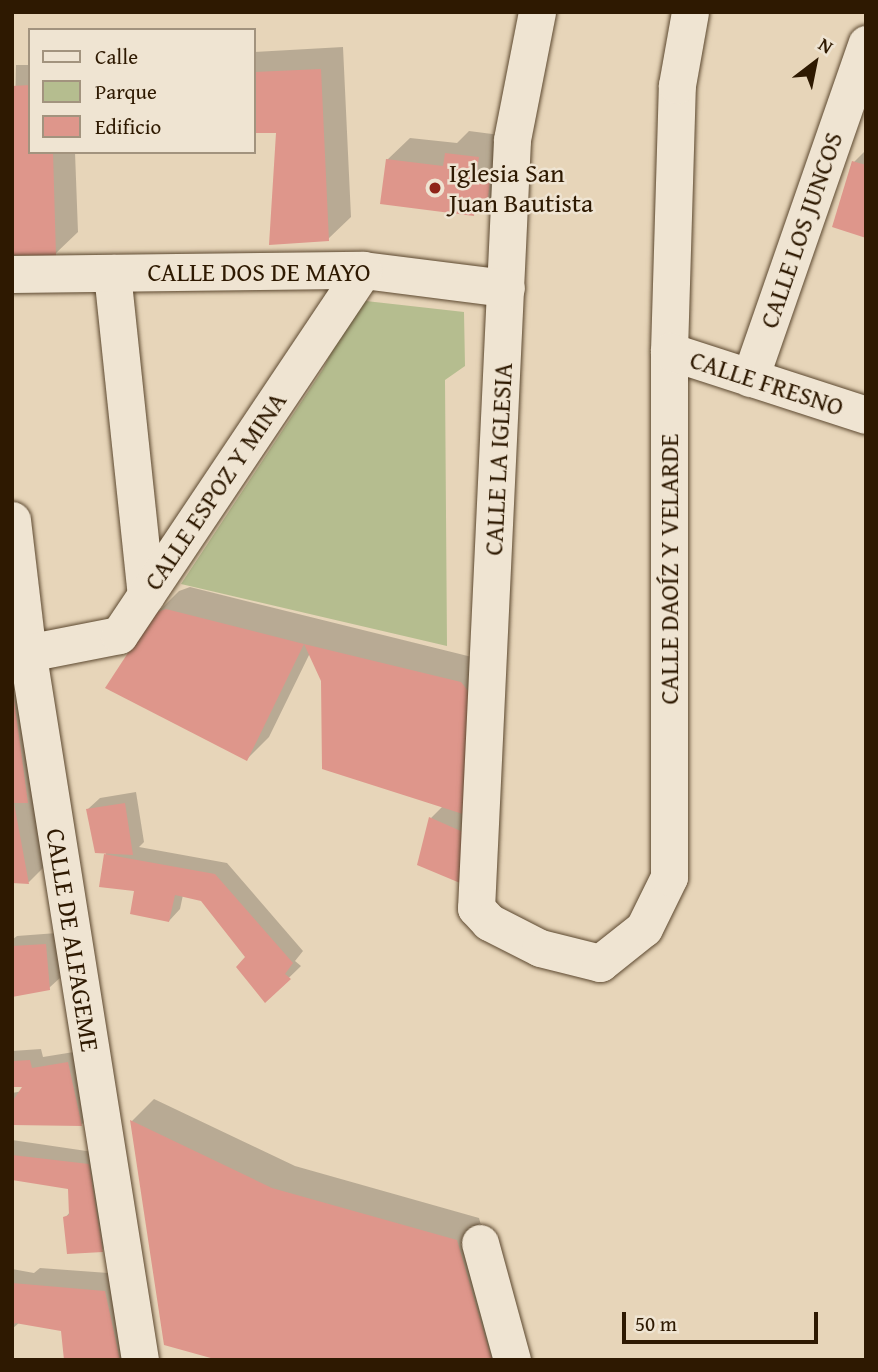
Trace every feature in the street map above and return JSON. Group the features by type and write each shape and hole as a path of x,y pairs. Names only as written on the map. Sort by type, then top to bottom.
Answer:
{"street":[{"name":"CALLE LA IGLESIA","path":"476,908 512,140 537,12"},
{"name":"CALLE DAOÍZ Y VELARDE","path":"476,908 489,922 540,948 600,963 644,928 669,877 669,351 677,85 690,12"},
{"name":"CALLE LOS JUNCOS","path":"750,378 851,131 866,44"},
{"name":"CALLE DOS DE MAYO","path":"12,274 363,270 506,288"},
{"name":"CALLE ESPOZ Y MINA","path":"20,656 119,635 363,270"},
{"path":"112,273 146,595"},
{"name":"CALLE FRESNO","path":"669,351 866,415"},
{"name":"CALLE DE ALFAGEME","path":"12,520 20,656 139,1360"},
{"path":"480,1243 512,1360"}],"green space":[{"path":"357,300 464,312 465,366 445,380 447,646 181,584 323,369"}],"building":[{"path":"321,69 329,241 269,245 276,133 256,133 256,72"},
{"path":"28,85 28,154 53,154 56,256 12,255 12,86"},
{"name":"Iglesia San Juan Bautista","path":"445,153 479,157 477,171 491,172 487,207 475,205 474,216 380,204 386,159 443,166"},
{"path":"852,161 866,165 866,238 832,227"},
{"path":"166,609 304,644 247,761 105,688 154,613"},
{"path":"304,644 461,682 469,692 466,815 322,769 321,681"},
{"path":"14,699 28,803 14,803 29,884 12,883"},
{"path":"125,803 133,855 95,853 86,809"},
{"path":"429,817 463,832 460,883 417,865"},
{"path":"104,854 215,874 293,963 285,974 291,979 265,1003 236,967 245,957 201,901 175,895 169,922 130,914 134,891 99,887"},
{"path":"46,944 50,990 12,997 12,946"},
{"path":"30,1060 32,1068 68,1062 82,1126 12,1125 12,1102 22,1087 12,1087 12,1061"},
{"path":"130,1120 272,1188 457,1240 492,1360 218,1360 164,1345"},
{"path":"12,1155 89,1164 103,1252 67,1254 63,1217 69,1215 68,1189 12,1180"},
{"path":"12,1283 105,1291 120,1360 64,1360 61,1331 15,1323 12,1328"}],"place":[{"name":"Iglesia San Juan Bautista","path":"435,188"}]}
